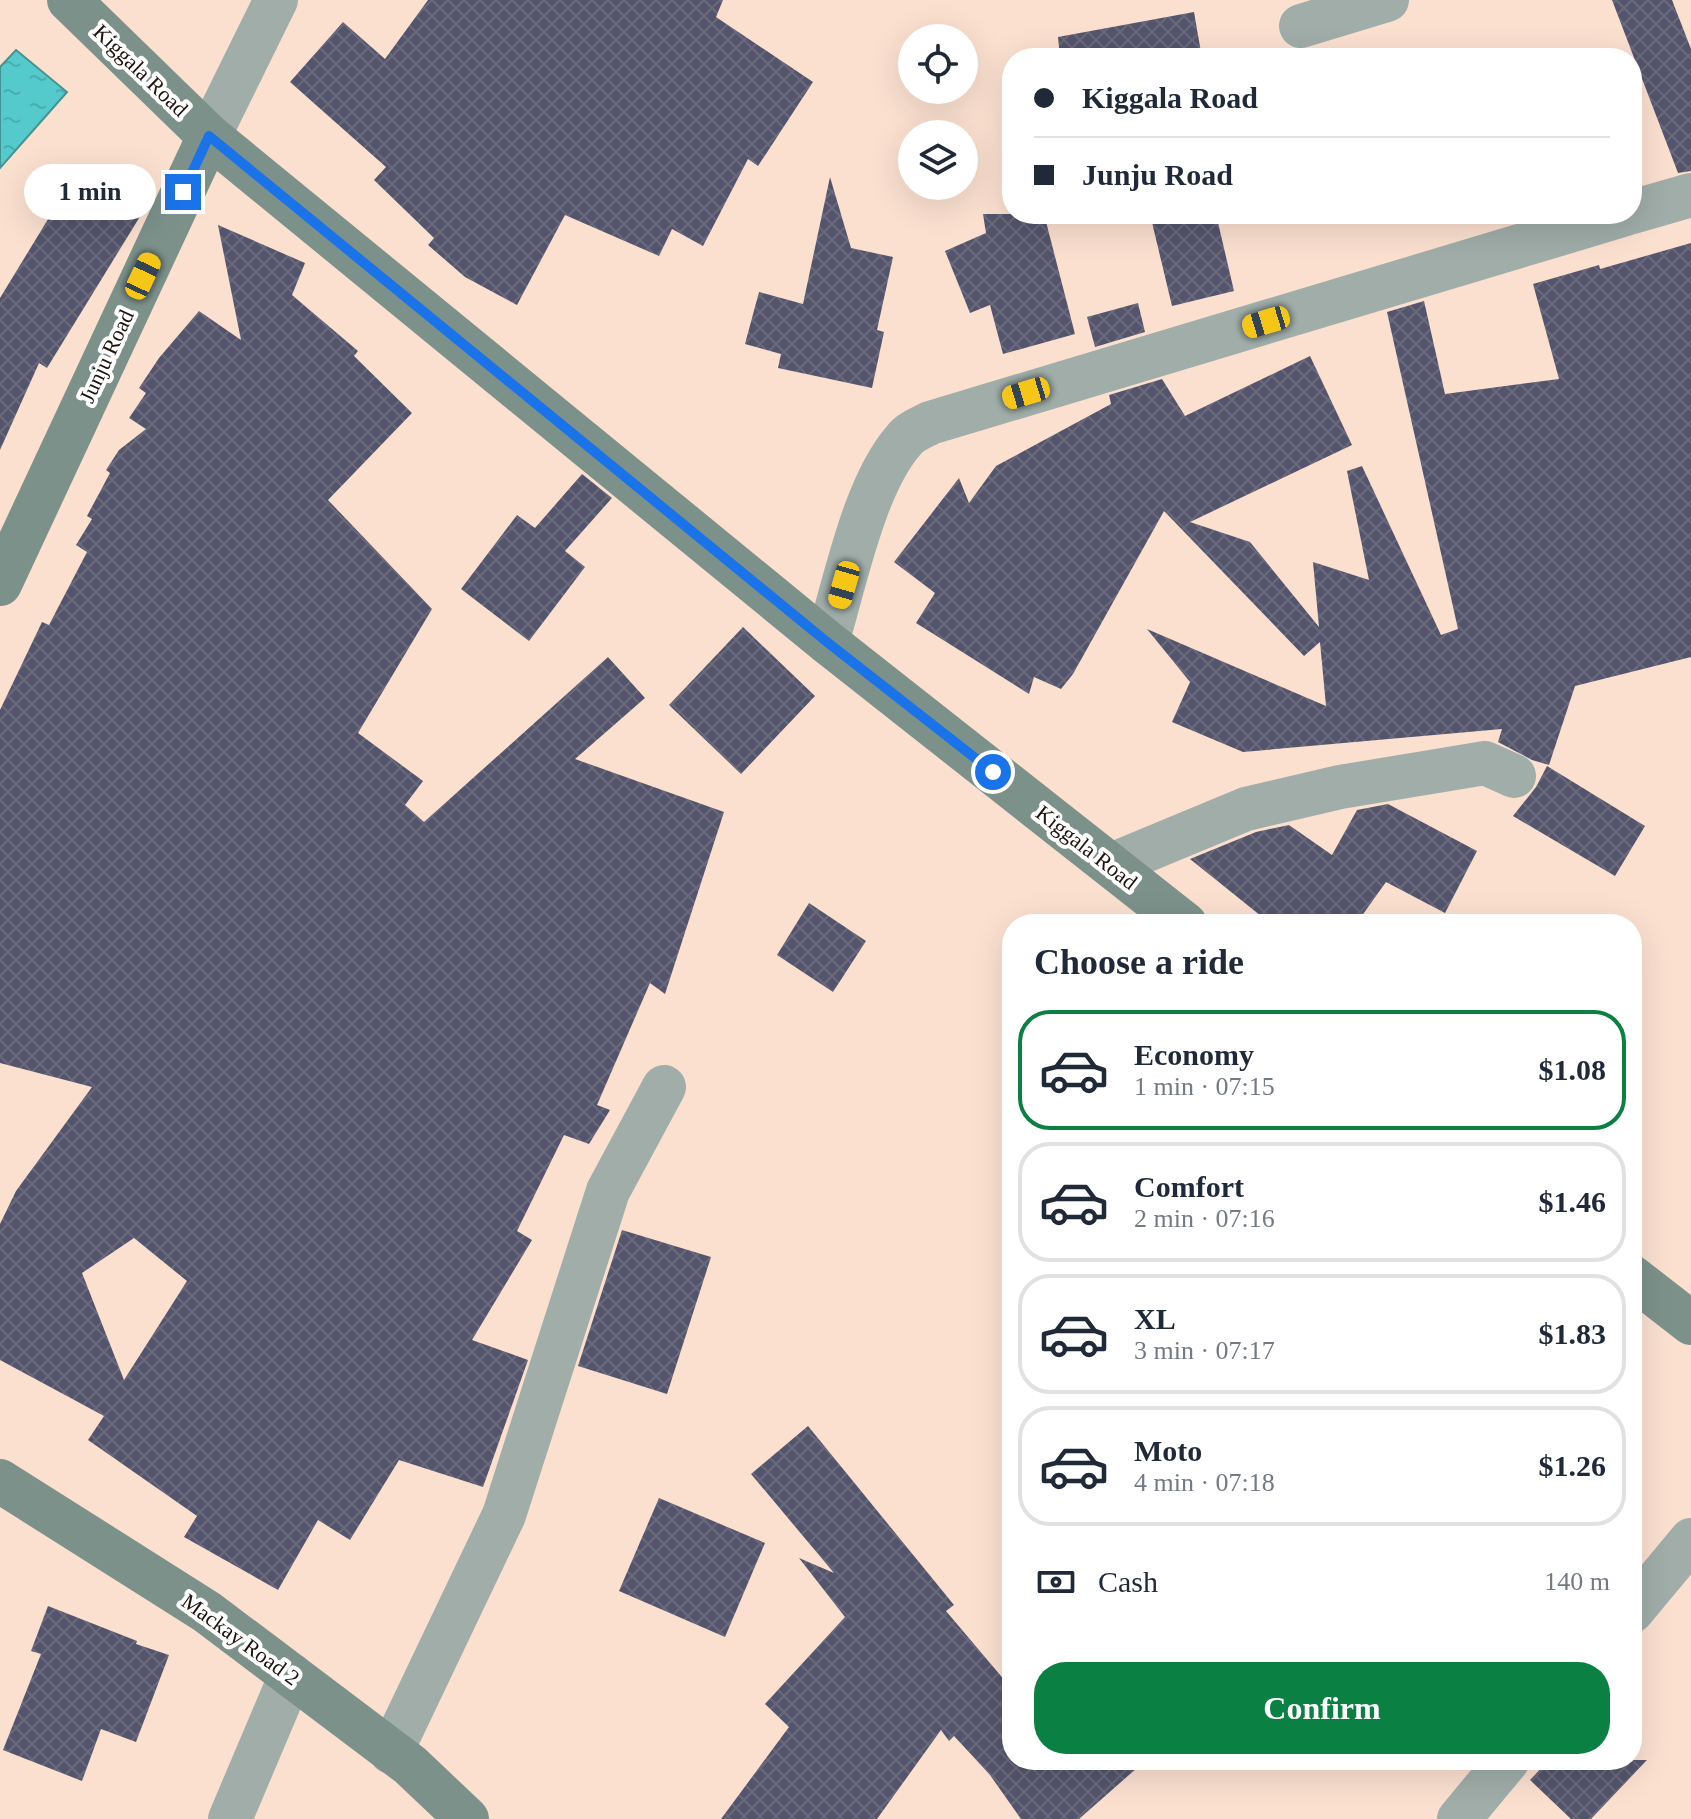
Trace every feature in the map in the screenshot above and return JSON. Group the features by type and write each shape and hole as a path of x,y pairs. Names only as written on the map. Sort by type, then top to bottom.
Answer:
{"street":[{"name":"Kiggala Road","path":"69,0 209,136 827,642 1172,914"},
{"name":"Junju Road","path":"0,584 209,136 276,0"},
{"path":"1301,26 1387,0"},
{"path":"1642,209 1691,195"},
{"path":"827,642 870,499 884,468 906,437 930,423 1593,224"},
{"path":"1111,865 1246,809 1340,787 1485,763 1514,776"},
{"path":"391,1752 504,1515 608,1191 664,1087"},
{"path":"1642,1285 1691,1323"},
{"name":"Mackay Road 2","path":"0,1481 207,1612 410,1765 467,1819"},
{"path":"1642,1599 1691,1540"},
{"path":"230,1819 291,1675"},
{"path":"1459,1819 1500,1770"}],"water":[{"path":"16,50 67,92 0,168 0,67"}],"building":[{"path":"428,0 723,0 716,17 813,82 758,166 748,159 703,246 672,229 659,256 565,215 517,305 465,277 428,245 434,238 374,180 386,167 290,82 343,22 385,59"},
{"path":"1612,0 1672,0 1691,49 1691,171 1678,173 1642,79 1642,48 1630,48"},
{"path":"1194,12 1200,48 1059,48 1058,37"},
{"path":"78,170 144,210 47,368 39,363 0,450 0,298"},
{"path":"830,177 851,248 893,257 877,330 884,332 872,388 778,368 781,354 745,344 759,292 803,304"},
{"path":"983,214 1002,214 1002,224 1047,224 1075,334 1003,354 990,305 970,313 945,251 986,233"},
{"path":"1152,224 1218,224 1234,291 1172,306"},
{"path":"218,225 305,263 292,295 358,351 354,356 412,413 328,500 432,609 358,733 423,781 405,805 424,822 608,657 645,698 575,759 724,812 665,994 650,983 597,1105 610,1110 589,1144 564,1135 517,1231 532,1240 472,1340 528,1360 483,1487 399,1460 350,1540 318,1520 278,1590 184,1537 197,1516 88,1440 104,1416 0,1360 0,1224 16,1191 92,1087 0,1063 0,710 42,622 49,625 87,552 76,545 92,519 87,516 110,473 106,470 119,450 146,429 129,418 146,393 139,388 159,358 199,311 241,340","holes":["134,1238 187,1281 124,1380 82,1273"]},
{"path":"1691,243 1691,657 1575,686 1549,765 1532,760 1498,742 1502,729 1243,752 1172,722 1190,682 1147,629 1326,706 1320,642 1304,656 1164,511 1073,674 1061,689 1034,677 1029,694 916,623 935,593 894,562 959,478 969,503 996,466 1111,404 1109,395 1162,379 1185,416 1310,356 1352,445 1190,522 1250,542 1319,627 1313,562 1369,580 1347,471 1362,466 1441,635 1458,629 1387,312 1424,301 1445,394 1559,379 1533,284"},
{"path":"1138,303 1145,332 1095,347 1087,317"},
{"path":"582,474 612,498 565,551 585,567 529,641 461,589 517,515 535,528"},
{"path":"743,627 815,696 741,774 669,705"},
{"path":"1547,766 1645,826 1615,876 1513,816 1536,787"},
{"path":"1388,804 1477,851 1445,913 1386,882 1363,914 1259,914 1190,859 1256,832 1289,825 1332,855 1357,810"},
{"path":"809,903 866,941 833,992 777,955"},
{"path":"622,1230 711,1257 667,1394 578,1366"},
{"path":"808,1426 954,1605 946,1611 1002,1677 1002,1770 1135,1770 1079,1819 1021,1819 990,1775 954,1736 949,1741 941,1730 877,1819 721,1819 789,1727 765,1704 845,1617 799,1558 834,1573 751,1474"},
{"path":"659,1498 765,1543 725,1637 619,1591"},
{"path":"48,1606 169,1655 136,1742 101,1729 82,1781 3,1750 41,1654 31,1651"},
{"path":"1540,1770 1638,1770 1591,1819 1571,1819 1530,1780"}],"route":[{"path":"183,192 209,136 827,642 993,772"}]}
